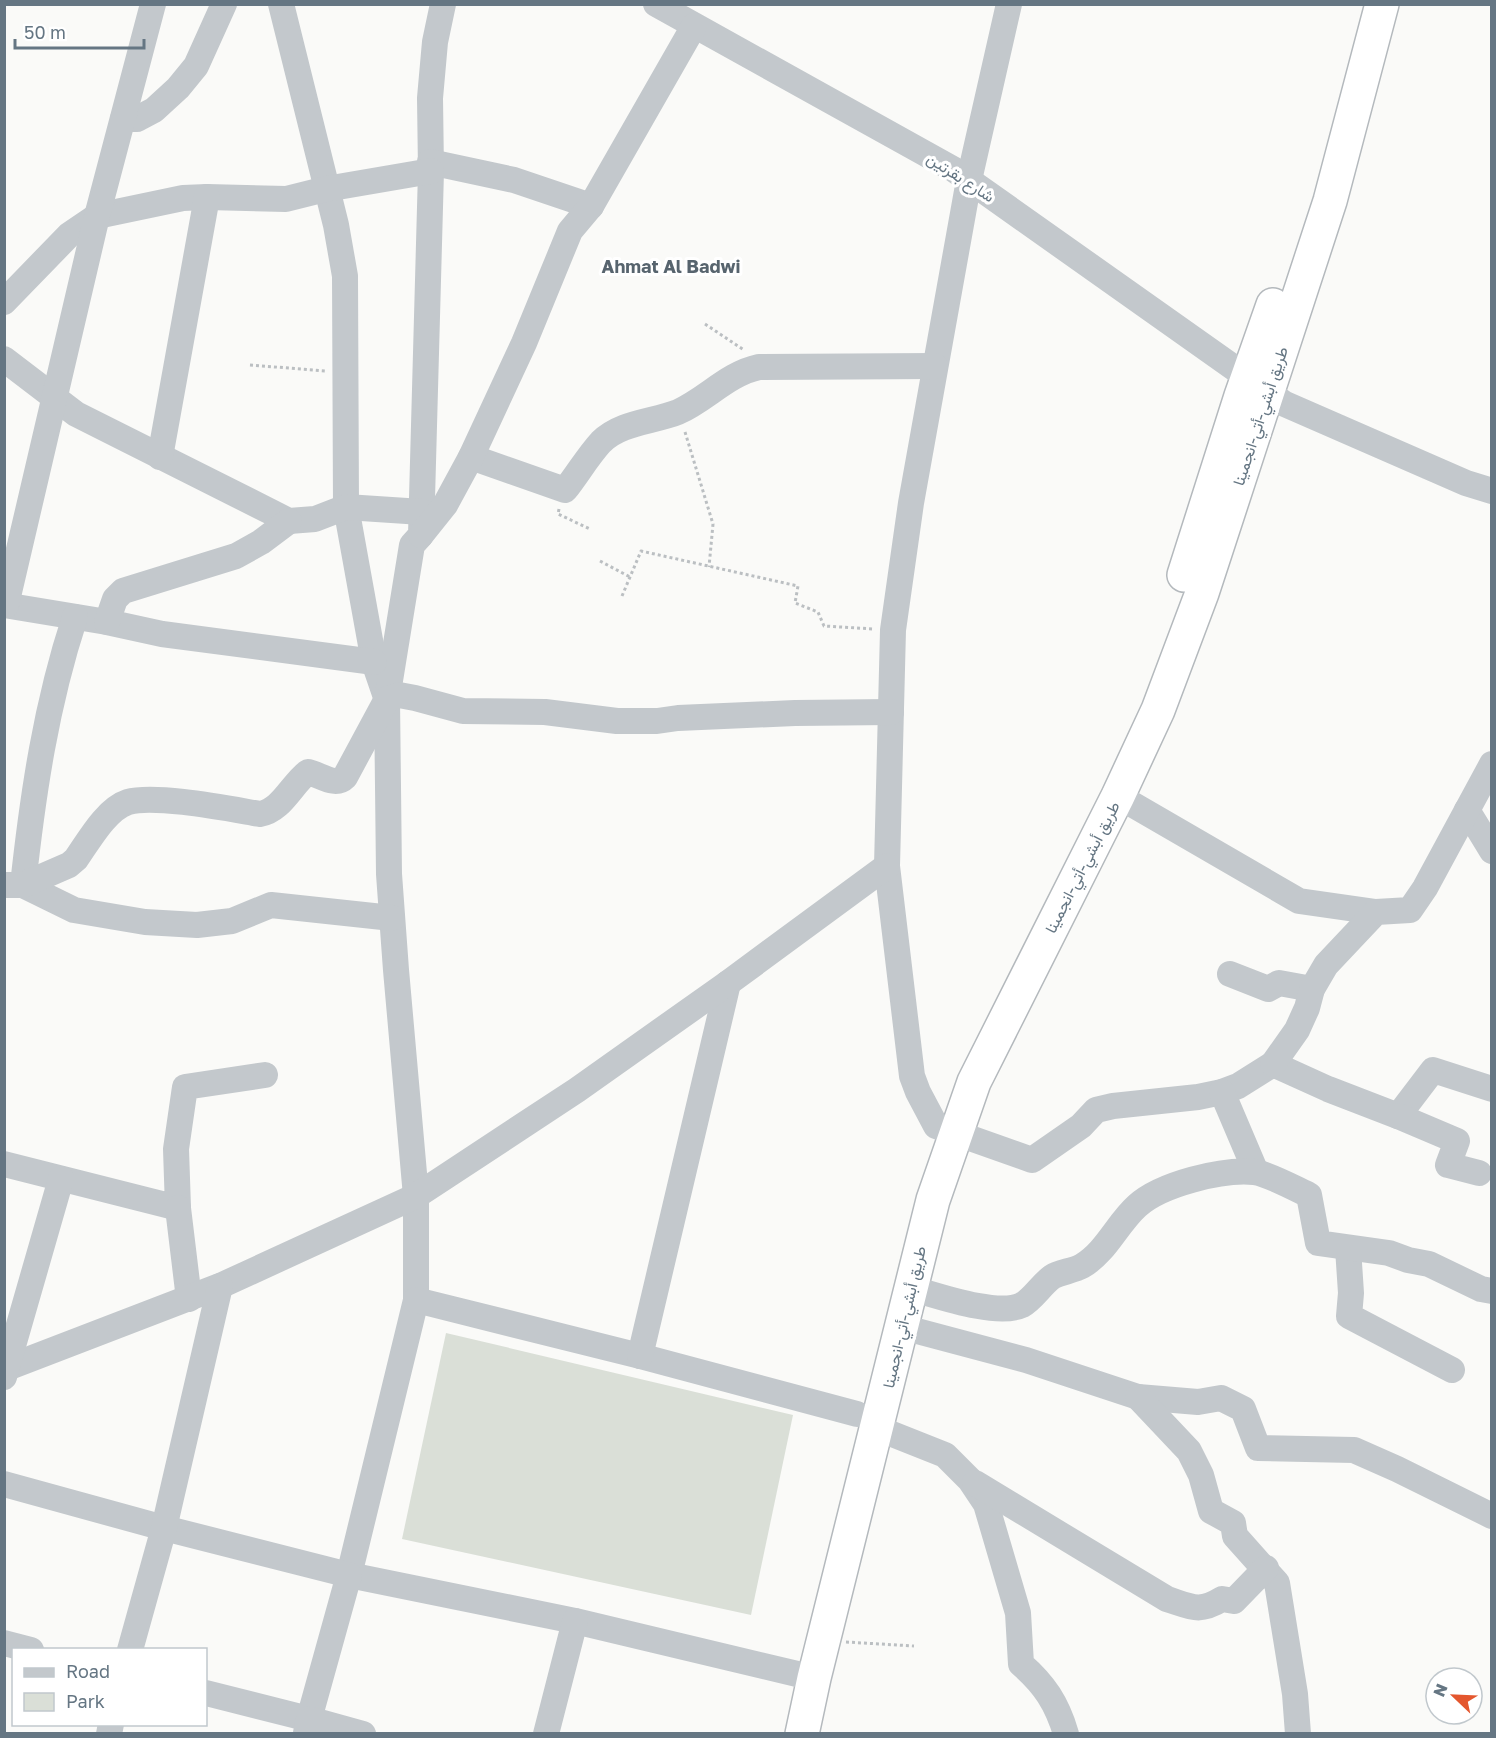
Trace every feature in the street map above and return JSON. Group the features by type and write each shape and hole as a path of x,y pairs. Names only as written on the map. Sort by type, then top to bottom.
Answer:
{"highway":[{"path":"1359,57 1362,4"},
{"path":"782,1734 804,1677 867,1421 890,1282 946,1130 954,1075 995,986 1099,786 1137,701 1258,384 1307,206 1359,57 1382,4"},
{"name":"طريق أبشي-أتي-انجمينا","path":"802,1734 804,1677 824,1641 867,1421 902,1327 933,1200 946,1130 974,1082 1118,796 1158,710 1198,603 1258,384"}],"street":[{"path":"153,4 97,216 5,605 75,616 162,634 374,662"},
{"path":"123,119 137,119 154,110 178,88 196,66 225,4"},
{"path":"281,4 336,225 345,276 346,507 374,662 387,699"},
{"path":"307,1726 350,1575 416,1300 416,1196 392,918 387,699 412,545 422,523 430,98 435,42 443,4"},
{"name":"شارع بقرتين","path":"656,4 953,169 1285,404 1466,483 1491,491"},
{"path":"1009,4 969,180 911,503 893,630 887,866 912,1076 918,1092 946,1130 1032,1160 1081,1126 1096,1110 1113,1106 1198,1097 1238,1086 1273,1065 1297,1030 1307,1008 1311,988 1326,965 1376,912"},
{"path":"107,622 115,598 123,591 236,556 261,543 288,522 315,519 346,507 422,523 445,505 471,457 524,343 570,231 591,206 694,26"},
{"path":"4,302 69,235 97,216 183,198 286,199 430,167 514,180 591,206"},
{"path":"160,457 207,197"},
{"path":"4,360 76,414 288,522"},
{"path":"471,457 565,490 602,441 624,428 679,411 736,374 759,367 935,366"},
{"path":"14,885 58,667 75,616"},
{"path":"14,885 69,865 76,860 107,817 127,802 152,801 206,805 260,814 268,813 276,807 308,772 340,782 345,777 387,699 399,695 463,711 545,712 617,721 795,713 891,712"},
{"path":"1118,796 1299,901 1376,912 1410,910 1425,888 1491,764"},
{"path":"1467,810 1491,851"},
{"path":"5,1371 220,1286 416,1196 577,1090 887,866"},
{"path":"14,885 74,910 145,921 197,925 232,921 271,905 392,918"},
{"path":"1230,974 1268,989 1279,983 1311,988"},
{"path":"640,1356 728,983"},
{"path":"1273,1065 1457,1141 1448,1165 1479,1173"},
{"path":"1398,1116 1433,1070 1491,1089"},
{"path":"189,1299 178,1209 176,1149 185,1087 265,1075"},
{"path":"1222,1092 1256,1172"},
{"path":"4,1164 178,1209"},
{"path":"910,1288 972,1305 1004,1308 1021,1305 1054,1275 1082,1266 1100,1252 1137,1205 1154,1195 1178,1184 1216,1175 1256,1172 1309,1195 1318,1244 1389,1253 1429,1264 1491,1291"},
{"path":"5,1371 62,1179"},
{"path":"1348,1248 1351,1293 1349,1317 1452,1370"},
{"path":"131,1648 164,1528 220,1286"},
{"path":"416,1300 640,1356 867,1421 945,1455 970,1480 986,1504 1018,1613 1020,1664 1041,1682 1058,1711 1066,1734"},
{"path":"902,1327 1026,1360 1138,1396 1198,1402 1221,1398 1243,1410 1258,1448 1354,1450 1491,1516"},
{"path":"1138,1396 1189,1451 1201,1475 1211,1511 1233,1523 1235,1536 1277,1583 1295,1694 1298,1734"},
{"path":"970,1480 1167,1599 1208,1607 1222,1599 1234,1601 1266,1568"},
{"path":"4,1484 164,1528 350,1575 575,1621 804,1677"},
{"path":"546,1734 575,1621"},
{"path":"4,1643 23,1648"},
{"path":"207,1693 307,1726 363,1734"}],"path":[{"path":"705,324 746,350 759,367"},
{"path":"250,365 346,372"},
{"path":"679,411 713,524 709,567"},
{"path":"565,490 558,514 590,529"},
{"path":"622,596 641,551 798,586 795,603 818,612 824,626 893,630"},
{"path":"600,561 630,577"},
{"path":"824,1641 914,1646"}],"green space":[{"path":"446,1333 793,1415 751,1615 402,1539"}],"district":[{"name":"Ahmat Al Badwi","path":"671,266"}]}
